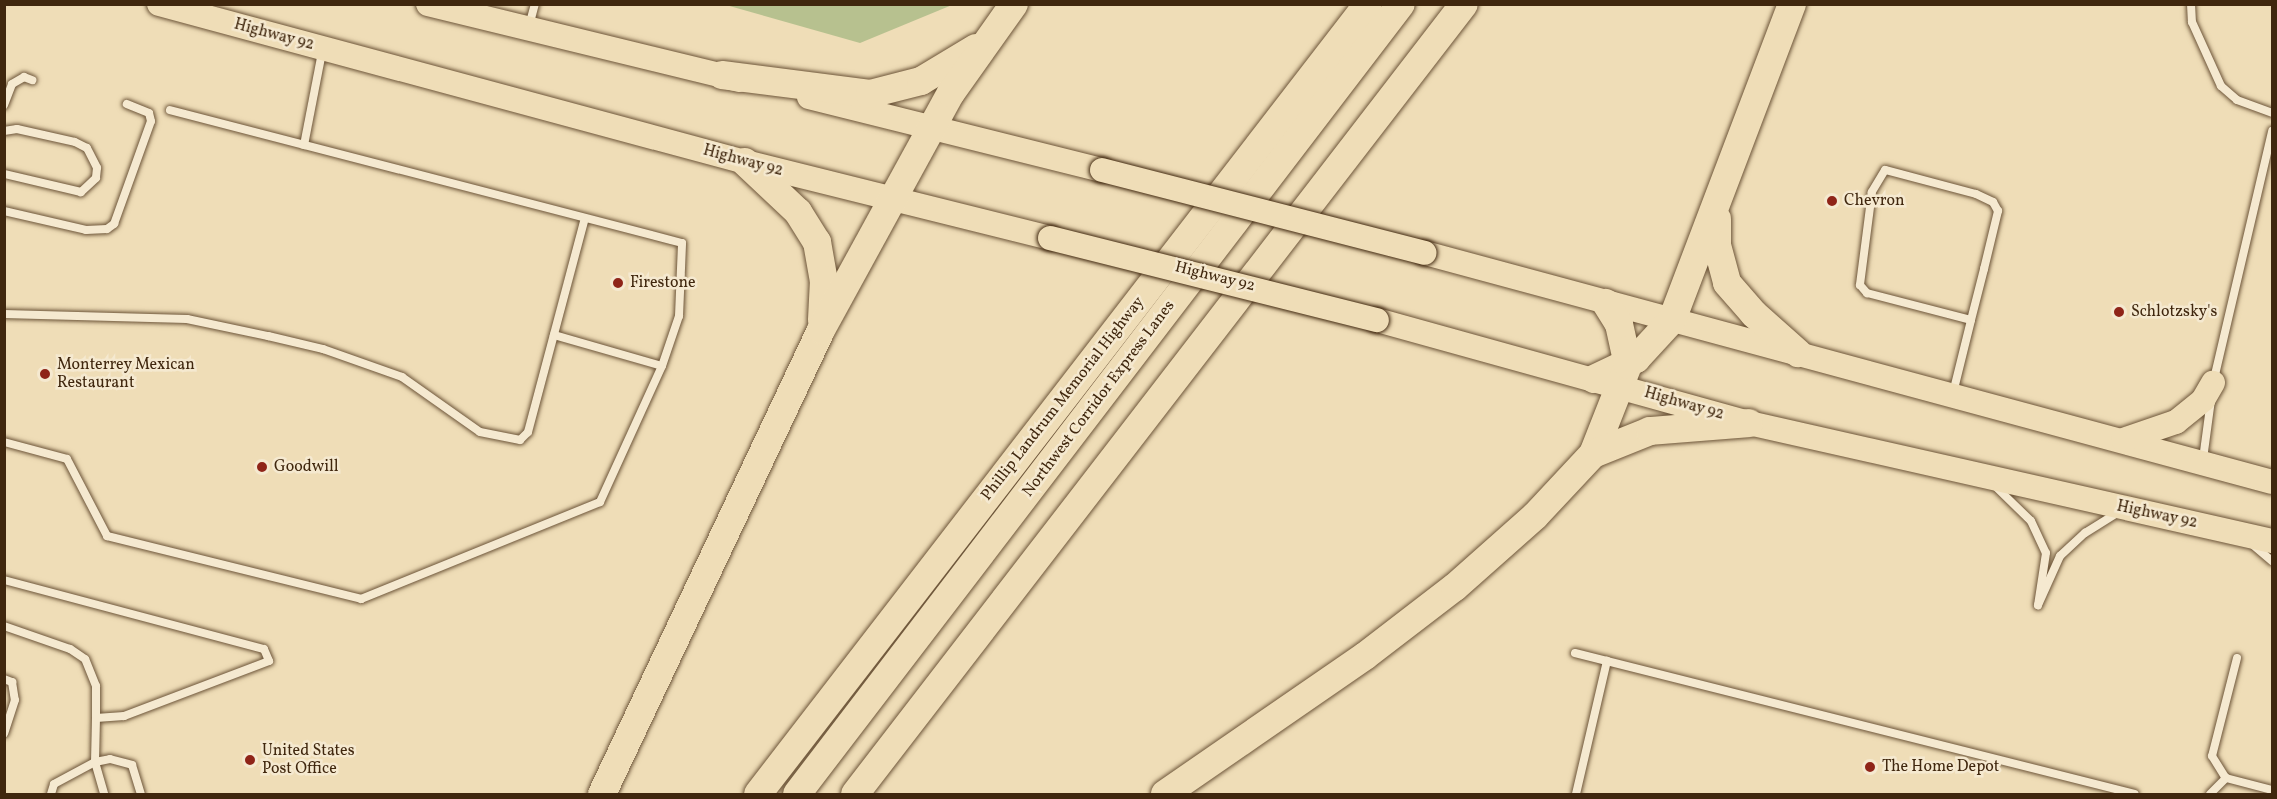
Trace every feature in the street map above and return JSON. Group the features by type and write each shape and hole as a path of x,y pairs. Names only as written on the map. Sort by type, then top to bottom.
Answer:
{"highway":[{"path":"602,795 821,330 896,198 951,93 1014,4"},
{"name":"Phillip Landrum Memorial Highway","path":"758,795 1368,4"},
{"name":"Northwest Corridor Express Lanes","path":"797,795 1401,4"},
{"path":"855,795 1464,4"},
{"path":"1165,795 1365,656 1446,594 1535,516 1593,454 1625,376 1672,320 1717,208 1792,4"},
{"path":"722,75 870,94 921,81 985,43"},
{"path":"746,162 798,212 817,242 824,280 821,330"},
{"path":"1717,208 1717,245 1727,283 1754,314 1798,352"},
{"path":"1606,303 1619,324 1625,376"},
{"path":"1594,379 1625,376"},
{"path":"1593,454 1650,431 1749,423"}],"main road":[{"name":"Highway 92","path":"159,4 746,162 1377,320 1594,379"},
{"path":"428,4 722,75 1425,253 2272,482"},
{"name":"Highway 92","path":"1625,376 1749,423 2272,541"},
{"path":"2121,441 2176,422 2197,406 2213,383"}],"lane":[{"path":"529,28 535,4"},
{"path":"2191,4 2192,21 2221,86 2237,100 2272,113"},
{"path":"304,145 322,48"},
{"path":"4,105 12,84 24,77 32,80"},
{"path":"4,211 87,230 107,229 114,224 151,121 149,113 127,104"},
{"path":"4,442 67,459 107,536 361,599 600,502 662,366 679,316 682,243 170,110"},
{"path":"4,131 17,129 75,142 87,148 97,168 96,178 81,192 4,174"},
{"path":"2202,464 2213,383 2272,131"},
{"path":"1953,395 1998,211 1994,202 1885,170 1872,192 1860,285 1867,293 1971,320"},
{"path":"4,314 187,319 279,338 402,377 480,432 520,440 528,432 585,218"},
{"path":"554,335 662,366"},
{"path":"1988,478 2031,521 2046,553 2038,605 2060,556 2101,521 2125,508"},
{"path":"2238,533 2272,561"},
{"path":"4,579 264,649 268,654 268,661 124,716 96,718"},
{"path":"4,626 70,649 85,659 96,686 94,762 104,795"},
{"path":"1575,653 2134,795"},
{"path":"2237,658 2212,756 2226,778 2272,790"},
{"path":"1576,795 1607,661"},
{"path":"4,679 12,682 15,700 4,733"},
{"path":"51,795 54,784 94,762 110,759 132,765 141,795"},
{"path":"2210,795 2226,778"}],"green space":[{"path":"952,4 860,43 726,5"}],"place":[{"name":"Chevron","path":"1832,201"},
{"name":"Firestone","path":"618,283"},
{"name":"Schlotzsky's","path":"2119,312"},
{"name":"Monterrey Mexican Restaurant","path":"45,374"},
{"name":"Goodwill","path":"262,467"},
{"name":"United States Post Office","path":"250,760"},
{"name":"The Home Depot","path":"1870,767"}]}
